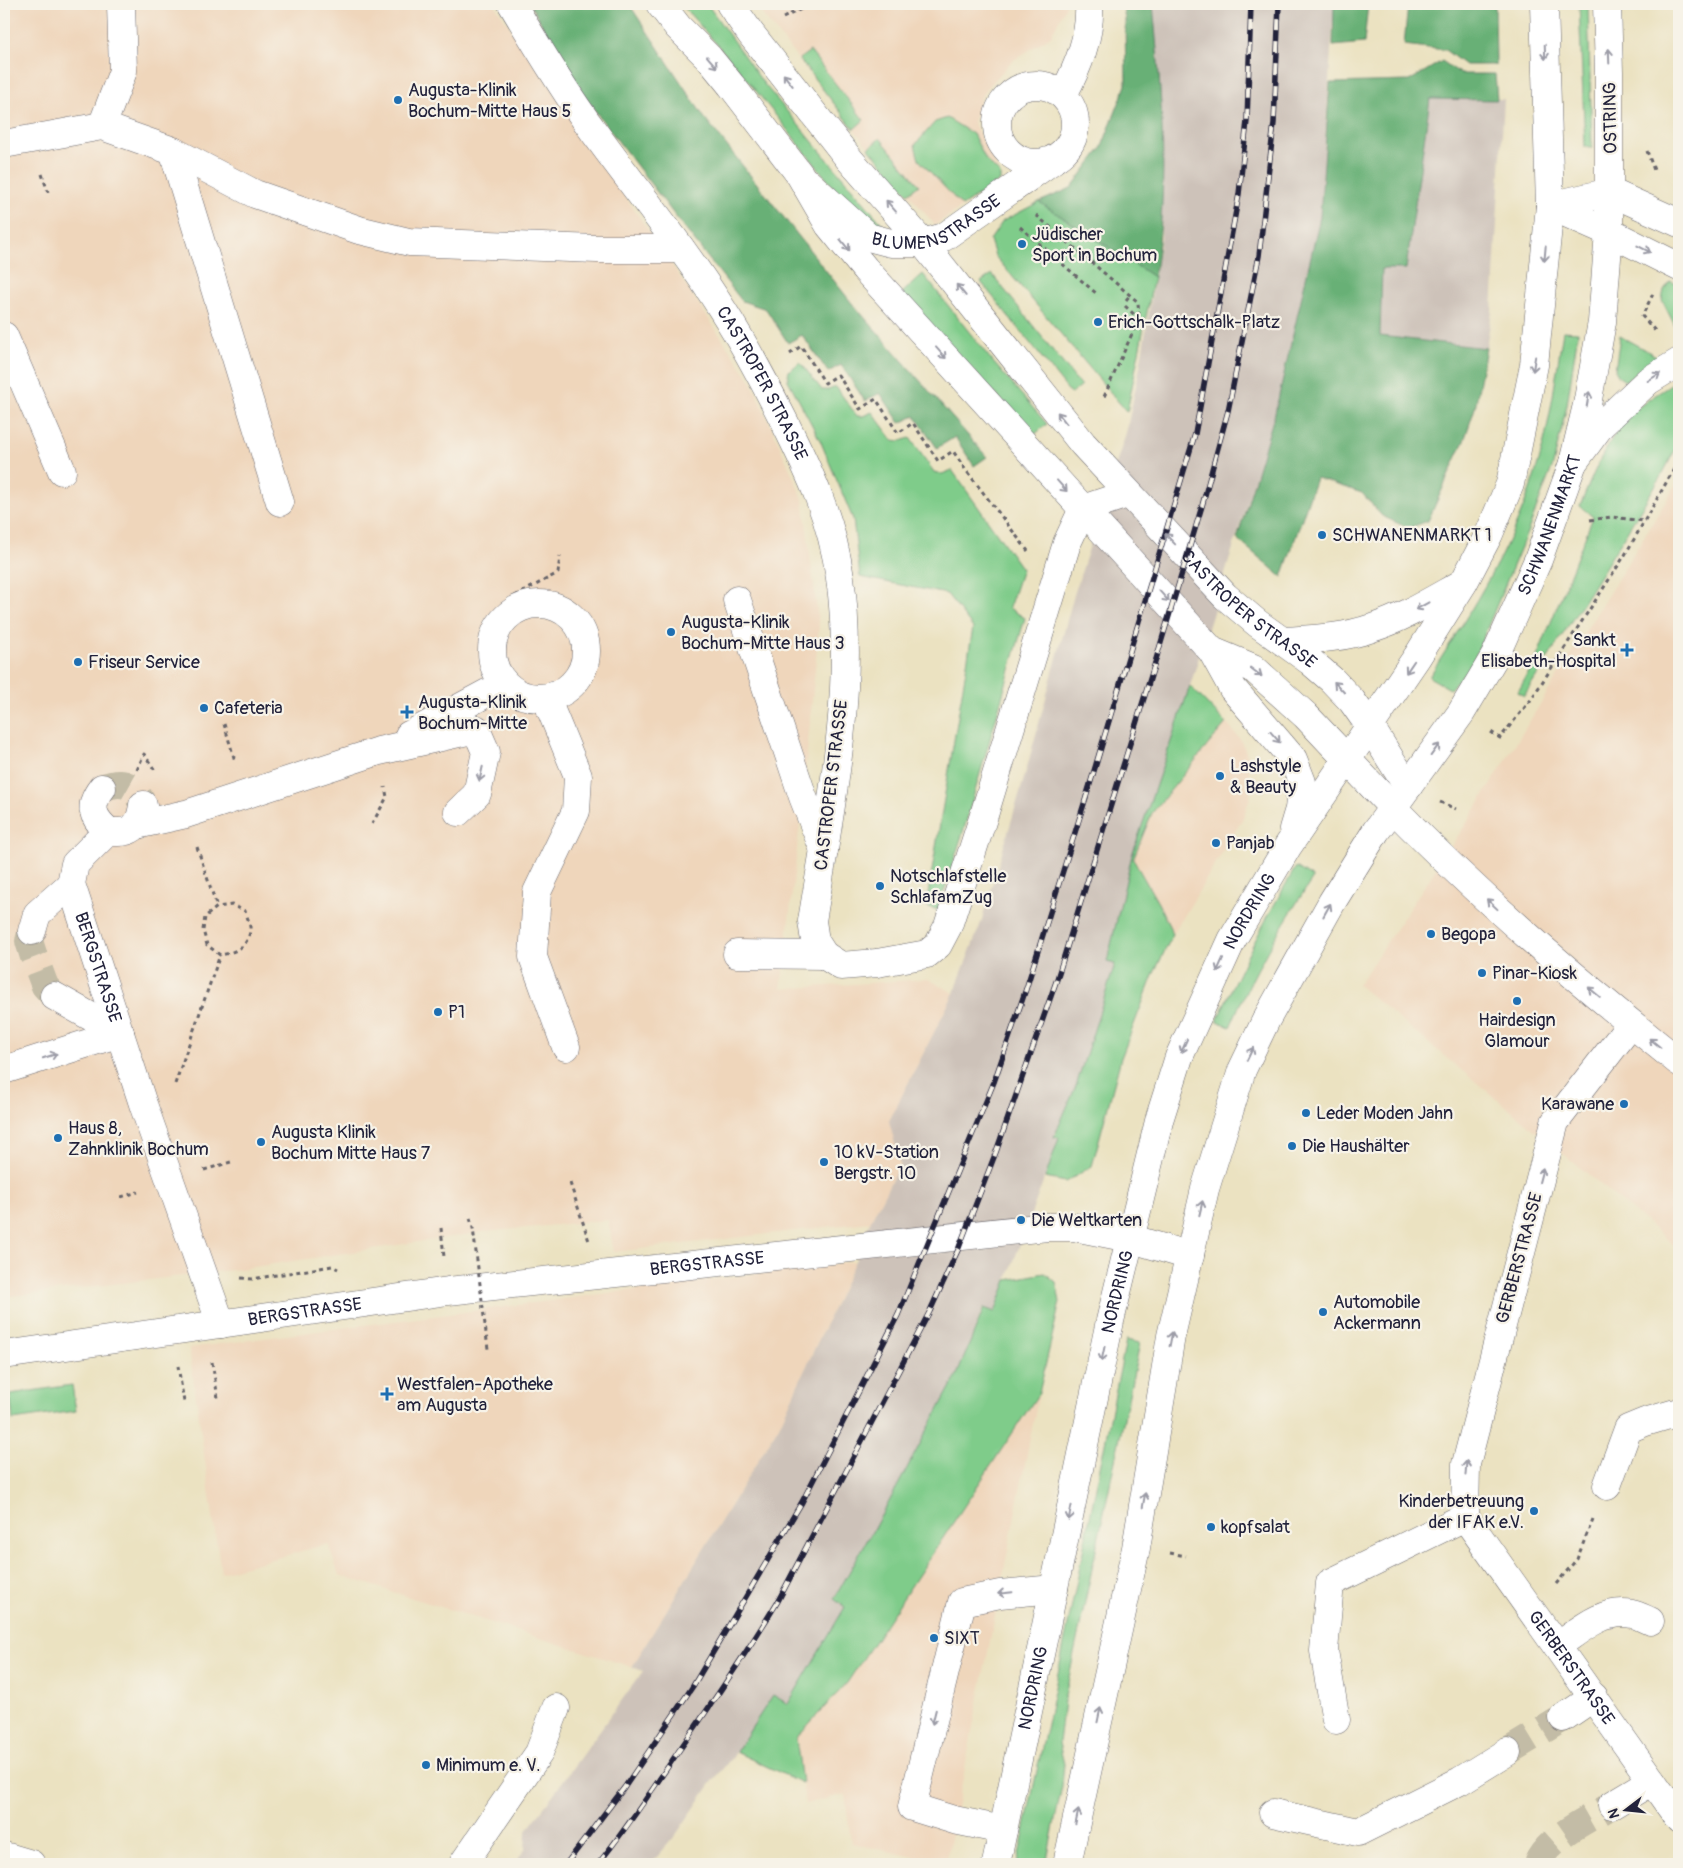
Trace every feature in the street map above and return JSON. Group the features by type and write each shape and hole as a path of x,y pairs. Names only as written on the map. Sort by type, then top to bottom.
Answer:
{"main road":[{"path":"102,126 123,71 121,4"},
{"name":"CASTROPER STRASSE","path":"512,4 547,63 577,108 681,249 722,309 765,381 811,475 831,532 840,578 844,635 843,690 837,768 812,921 815,941 824,955"},
{"path":"660,4 678,27 709,58 732,86 800,175 829,225 865,269 1212,650 1233,689 1293,758 1302,782 1299,808 1288,846"},
{"name":"CASTROPER STRASSE","path":"730,4 850,160 923,243 1083,444 1127,494 1225,596 1332,680 1369,725"},
{"path":"1053,160 1036,163 1017,158 1003,145 997,129 997,119 1001,106 1013,92 1030,85 1050,87 1063,95 1079,65 1090,17 1089,4"},
{"path":"1428,844 1425,826 1408,786 1369,725 1416,657 1464,582 1489,534 1510,484 1534,365 1550,206 1544,4"},
{"name":"OSTRING","path":"1607,4 1610,232"},
{"name":"BLUMENSTRASSE","path":"800,175 868,237 891,243 923,243 944,237 1065,151 1074,134 1074,115 1063,95"},
{"path":"4,144 102,126 173,151 255,194 359,230 409,242 597,249 681,249"},
{"path":"173,151 280,502"},
{"path":"1550,206 1610,192 1679,223"},
{"path":"1550,206 1610,232 1679,267"},
{"name":"SCHWANENMARKT","path":"1408,786 1461,712 1495,656 1518,608 1549,533 1573,463 1587,405 1602,322 1610,232"},
{"path":"4,336 62,471"},
{"path":"1573,463 1608,418 1648,380 1679,362"},
{"path":"737,954 824,955 841,966 927,954 938,945 948,926 984,815 1067,543 1083,509 1127,494"},
{"path":"1284,641 1332,637 1374,628 1417,608 1464,582"},
{"path":"737,600 803,797 824,850"},
{"path":"379,751 500,692 546,698 567,690 581,674 586,659 586,645 580,627 568,612 546,604 528,604 516,609 502,621 493,639 492,660 499,676 500,692"},
{"path":"1212,650 1253,668 1305,715 1428,844 1528,937 1679,1062"},
{"path":"546,698 578,776 576,811 537,892 533,957 566,1048"},
{"name":"NORDRING","path":"996,1864 1110,1321 1160,1117 1179,1057 1232,940 1288,846 1369,725"},
{"path":"102,788 95,797 93,807 97,821 108,831 120,833 130,831 139,815 186,814 379,751 476,730 486,752 477,794 458,812"},
{"path":"1067,1864 1136,1548 1171,1336 1205,1189 1242,1070 1266,1020 1332,902 1408,786"},
{"path":"32,930 37,914 108,831"},
{"name":"BERGSTRASSE","path":"73,874 120,1033 167,1172 222,1324"},
{"path":"54,996 120,1033"},
{"name":"GERBERSTRASSE","path":"1631,1024 1555,1122 1466,1464 1465,1517 1679,1819"},
{"path":"4,1070 120,1033"},
{"name":"BERGSTRASSE","path":"4,1355 448,1290 1047,1228 1074,1227 1129,1238 1190,1256"},
{"path":"1607,1486 1628,1429 1679,1412"},
{"path":"1336,1720 1324,1651 1330,1583 1465,1517"},
{"path":"1003,1830 954,1820 912,1807 962,1602 1000,1594 1054,1589"},
{"path":"1557,1646 1591,1623 1608,1615 1631,1614 1650,1621"},
{"path":"1563,1718 1594,1698"},
{"path":"463,1864 539,1753 556,1708"},
{"path":"1273,1813 1358,1832 1460,1781 1507,1752"},
{"path":"1612,1805 1652,1781"},
{"path":"4,1856 31,1864"}],"path":[{"path":"1646,145 1647,154 1656,175"},
{"path":"1032,211 1138,302 1139,318 1103,399"},
{"path":"1013,221 1097,294"},
{"path":"1657,286 1642,316 1660,336"},
{"path":"1126,300 1130,295"},
{"path":"1125,306 1139,318"},
{"path":"788,355 801,346 825,383 838,375 860,409 876,399 898,433 913,423 938,461 953,451 964,469 1030,552 1051,530 1067,543"},
{"path":"1500,738 1530,701 1625,555 1674,469 1679,454"},
{"path":"1549,533 1590,520 1611,517 1644,521"},
{"path":"500,692 484,671 491,622 515,596 558,573 560,556"},
{"path":"224,724 230,744"},
{"path":"372,824 387,797"},
{"path":"186,814 217,907"},
{"path":"232,905 245,911 251,930 245,944 234,952 220,955 207,945 203,930 205,917 217,907 232,905"},
{"path":"169,1081 172,1091 220,955"},
{"path":"206,1170 232,1162"},
{"path":"570,1183 584,1227"},
{"path":"470,1218 473,1228 488,1349"},
{"path":"441,1228 445,1266"},
{"path":"234,1273 242,1278 252,1279 332,1266 341,1271 349,1280 352,1304"},
{"path":"211,1357 218,1398"},
{"path":"177,1362 184,1402"},
{"path":"1533,1613 1577,1558 1607,1486"}],"shaded area":[{"name":"Augusta-Klinik Bochum-Mitte","path":"4,4 494,4 751,381 803,499 819,626 803,797 781,989 928,979 954,993 890,1120 900,1164 870,1222 614,1252 608,1220 483,1232 241,1269 4,1297"},
{"path":"754,4 1067,4 1051,36 1011,62 983,93 973,122 1000,174 1000,181 935,225 869,148"},
{"path":"1153,4 1334,4 1320,217 1275,413 1190,686 1132,855 1107,961 1115,964 1076,1086 1054,1136 1059,1138 995,1312 983,1308 957,1375 834,1599 845,1607 788,1704 773,1695 736,1752 710,1785 675,1836 651,1864 514,1864 525,1850 526,1832 643,1671 632,1667 779,1426 855,1261 870,1222 900,1164 889,1121 954,993 981,923 1023,782 1074,595 1126,433 1140,367 1161,238 1163,134"},
{"path":"1430,99 1504,99 1492,311 1486,348 1380,336 1382,269 1406,269"},
{"path":"1679,480 1679,1249 1358,985 1468,821"},
{"path":"1226,723 1240,739 1246,752 1251,784 1250,798 1242,820 1173,934 1133,859 1152,813"},
{"path":"855,1261 779,1426 632,1667 339,1575 328,1544 221,1573 189,1348"},
{"name":"SIXT","path":"1039,1393 946,1864 851,1843 845,1794 805,1804 796,1738 847,1683"}],"green space":[{"path":"530,4 629,4 704,117 851,302 987,457 974,466 955,437 937,448 915,416 900,423 880,393 865,401 841,365 828,372 802,335 788,343 766,309 742,301 583,95"},
{"path":"681,4 707,4 764,84 883,225 880,226 862,219 838,193 736,66"},
{"path":"1122,4 1153,4 1161,106 1163,175 1159,243 1154,277 1039,202 1071,188 1101,149 1126,85 1125,18"},
{"path":"1334,4 1368,4 1364,43 1333,46"},
{"path":"1408,4 1495,4 1496,65 1465,65 1445,50 1404,45"},
{"path":"1579,4 1588,4 1592,147 1585,147"},
{"path":"810,51 864,120 854,129 799,59"},
{"path":"1442,61 1461,74 1495,74 1497,100 1430,99 1406,269 1382,269 1380,336 1486,348 1475,408 1464,441 1428,521 1408,528 1382,516 1362,493 1316,478 1282,577 1237,539 1275,413 1320,217 1330,83 1409,81"},
{"path":"947,118 973,134 986,160 1000,174 1000,181 962,206 919,160 915,145 935,122"},
{"path":"880,138 919,185 908,194 869,148"},
{"name":"Erich-Gottschalk-Platz","path":"1039,202 1154,277 1127,412 995,256 990,240 1003,221"},
{"path":"923,274 993,362 1047,424 1034,435 901,294"},
{"path":"992,274 1081,386 1071,394 981,282"},
{"path":"1670,281 1679,285 1679,334 1662,300 1664,290"},
{"path":"1563,331 1578,332 1567,405 1553,465 1475,657 1466,671 1450,689 1429,677 1492,573 1519,518 1530,490 1547,429"},
{"path":"1620,336 1658,357 1625,381 1619,377 1615,370"},
{"path":"800,362 822,390 836,387 857,416 863,416 872,412 893,440 900,441 910,438 934,472 942,474 952,470 1022,569 1009,608 1025,618 964,829 938,910 926,906 973,628 947,594 860,577 853,519 820,440 788,380 788,372"},
{"path":"1674,383 1679,396 1676,448 1663,473 1524,696 1518,692 1537,657 1593,517 1580,506 1595,470 1621,425 1630,415"},
{"path":"1190,686 1226,723 1152,813 1133,859 1173,934 1154,973 1121,1058 1092,1166 1066,1182 1045,1178 1059,1138 1054,1137 1076,1086 1115,964 1107,962 1132,855"},
{"path":"1296,867 1313,878 1268,951 1230,1027 1217,1021 1254,943"},
{"path":"1045,1273 1056,1282 1060,1302 1039,1393 847,1683 796,1738 802,1783 736,1752 773,1695 788,1704 845,1607 834,1599 957,1375 984,1308 995,1312 1007,1280"},
{"path":"1126,1340 1140,1343 1064,1701 1059,1743 1064,1764 1062,1786 1046,1864 1017,1864 1061,1659"},
{"path":"72,1385 76,1411 13,1420 10,1394"}],"tunnel":[{"path":"102,788 116,784 132,788 143,805"},
{"path":"32,931 29,941 34,957 45,986 54,996"},
{"path":"1507,1752 1563,1718"},
{"path":"1537,1864 1542,1854 1559,1837 1612,1805"}],"railway":[{"path":"566,1864 624,1788 693,1686 802,1502 898,1315 994,1082 1026,989 1088,791 1195,434 1239,194 1247,121 1251,4"},
{"path":"598,1864 629,1823 704,1714 778,1601 930,1311 958,1250 996,1152 1057,979 1154,666 1202,506 1228,411 1259,256 1274,123 1279,4"}],"place":[{"name":"Augusta-Klinik Bochum-Mitte Haus 5","path":"398,100"},
{"name":"Jüdischer Sport in Bochum","path":"1022,244"},
{"name":"Erich-Gottschalk-Platz","path":"1098,322"},
{"name":"SCHWANENMARKT 1","path":"1322,535"},
{"name":"Augusta-Klinik Bochum-Mitte Haus 3","path":"671,632"},
{"name":"Sankt Elisabeth-Hospital","path":"1627,650"},
{"name":"Friseur Service","path":"78,662"},
{"name":"Cafeteria","path":"204,708"},
{"name":"Augusta-Klinik Bochum-Mitte","path":"407,712"},
{"name":"Lashstyle & Beauty","path":"1220,776"},
{"name":"Panjab","path":"1216,843"},
{"name":"Notschlafstelle SchlafamZug","path":"880,886"},
{"name":"Begopa","path":"1431,934"},
{"name":"Pinar-Kiosk","path":"1482,973"},
{"name":"Hairdesign Glamour","path":"1517,1001"},
{"name":"P1","path":"438,1012"},
{"name":"Karawane","path":"1624,1104"},
{"name":"Leder Moden Jahn","path":"1306,1113"},
{"name":"Haus 8, Zahnklinik Bochum","path":"58,1138"},
{"name":"Augusta Klinik Bochum Mitte Haus 7","path":"261,1142"},
{"name":"Die Haushälter","path":"1292,1146"},
{"name":"10 kV-Station Bergstr. 10","path":"824,1162"},
{"name":"Die Weltkarten","path":"1021,1220"},
{"name":"Automobile Ackermann","path":"1323,1312"},
{"name":"Westfalen-Apotheke am Augusta","path":"387,1394"},
{"name":"Kinderbetreuung der IFAK e.V.","path":"1534,1511"},
{"name":"kopfsalat","path":"1211,1527"},
{"name":"SIXT","path":"934,1638"},
{"name":"Minimum e. V.","path":"426,1765"}]}
